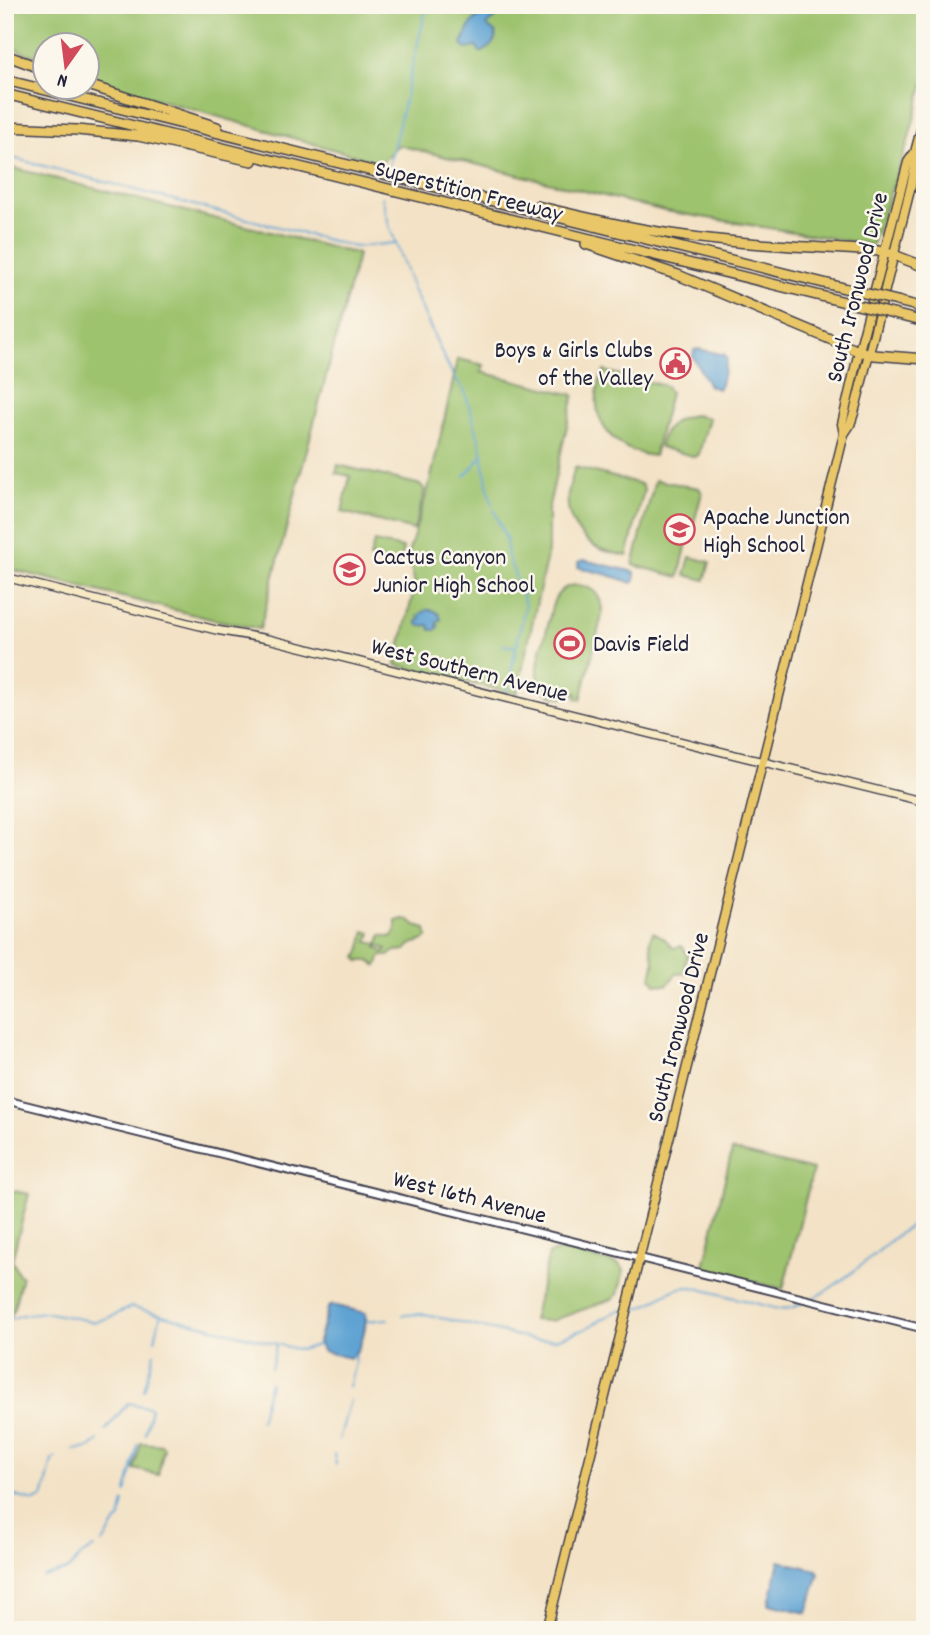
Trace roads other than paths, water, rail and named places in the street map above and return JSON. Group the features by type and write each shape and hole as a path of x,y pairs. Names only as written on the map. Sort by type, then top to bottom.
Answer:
{"highway":[{"path":"5,55 32,66"},
{"name":"Superstition Freeway","path":"5,80 925,308"},
{"path":"102,90 278,147"},
{"name":"Superstition Freeway","path":"5,94 925,322"},
{"path":"5,127 138,136 359,182"},
{"path":"395,176 652,231 745,243 889,254 925,267"},
{"path":"522,222 678,275 864,352 925,359"}],"main road":[{"name":"South Ironwood Drive","path":"547,1630 844,434 842,424 889,254 908,162 915,152 925,115"},
{"name":"West Southern Avenue","path":"5,578 216,630 268,639 925,802"},
{"path":"5,1627 15,1630"}],"street":[{"name":"West 16th Avenue","path":"5,1100 925,1329"}],"water":[{"path":"489,5 502,5 500,14 487,24 496,33 494,42 483,52 477,47 466,49 462,44 468,30"},
{"path":"694,350 725,355 727,358 718,389 709,386 693,357"},
{"path":"584,560 635,572 635,581 632,583 578,567 578,562"},
{"path":"426,610 439,614 441,620 437,621 436,630 431,630 429,625 420,626 417,623 421,619 418,616"},
{"path":"332,1305 366,1313 360,1344 350,1358 322,1351 318,1342 328,1308"},
{"path":"779,1561 817,1570 819,1573 807,1613 769,1604"}],"waterway":[{"path":"389,166 427,5"},
{"path":"5,156 355,247 395,243"},
{"path":"382,197 389,225 413,289 454,377 465,392 481,446 492,505"},
{"path":"465,476 483,455"},
{"path":"494,510 506,539 508,557 525,606 507,690"},
{"path":"503,645 516,647"},
{"path":"811,1299 828,1290 905,1230 925,1220"},
{"path":"630,1310 647,1305 674,1290 692,1287 778,1309 792,1308 806,1301"},
{"path":"5,1321 44,1312 96,1322 131,1307 300,1350 318,1345"},
{"path":"403,1315 425,1314 534,1340 556,1339 585,1329 617,1311 625,1310"},
{"path":"155,1340 160,1317"},
{"path":"367,1321 388,1319"},
{"path":"271,1368 276,1346"},
{"path":"144,1390 154,1353"},
{"path":"349,1387 355,1363 354,1354"},
{"path":"260,1421 270,1382"},
{"path":"339,1440 350,1400"},
{"path":"105,1431 128,1403 151,1408 145,1434"},
{"path":"73,1450 90,1448 98,1440"},
{"path":"126,1492 138,1444"},
{"path":"334,1454 336,1465"},
{"path":"5,1493 34,1501 40,1499 44,1495 52,1460 56,1457"},
{"path":"102,1543 120,1519 124,1502"},
{"path":"43,1577 68,1570 84,1553 94,1548"}],"place":[{"name":"Boys & Girls Clubs of the Valley","path":"676,363"},
{"name":"Apache Junction High School","path":"680,530"},
{"name":"Cactus Canyon Junior High School","path":"350,570"},
{"name":"Davis Field","path":"570,643"}]}
